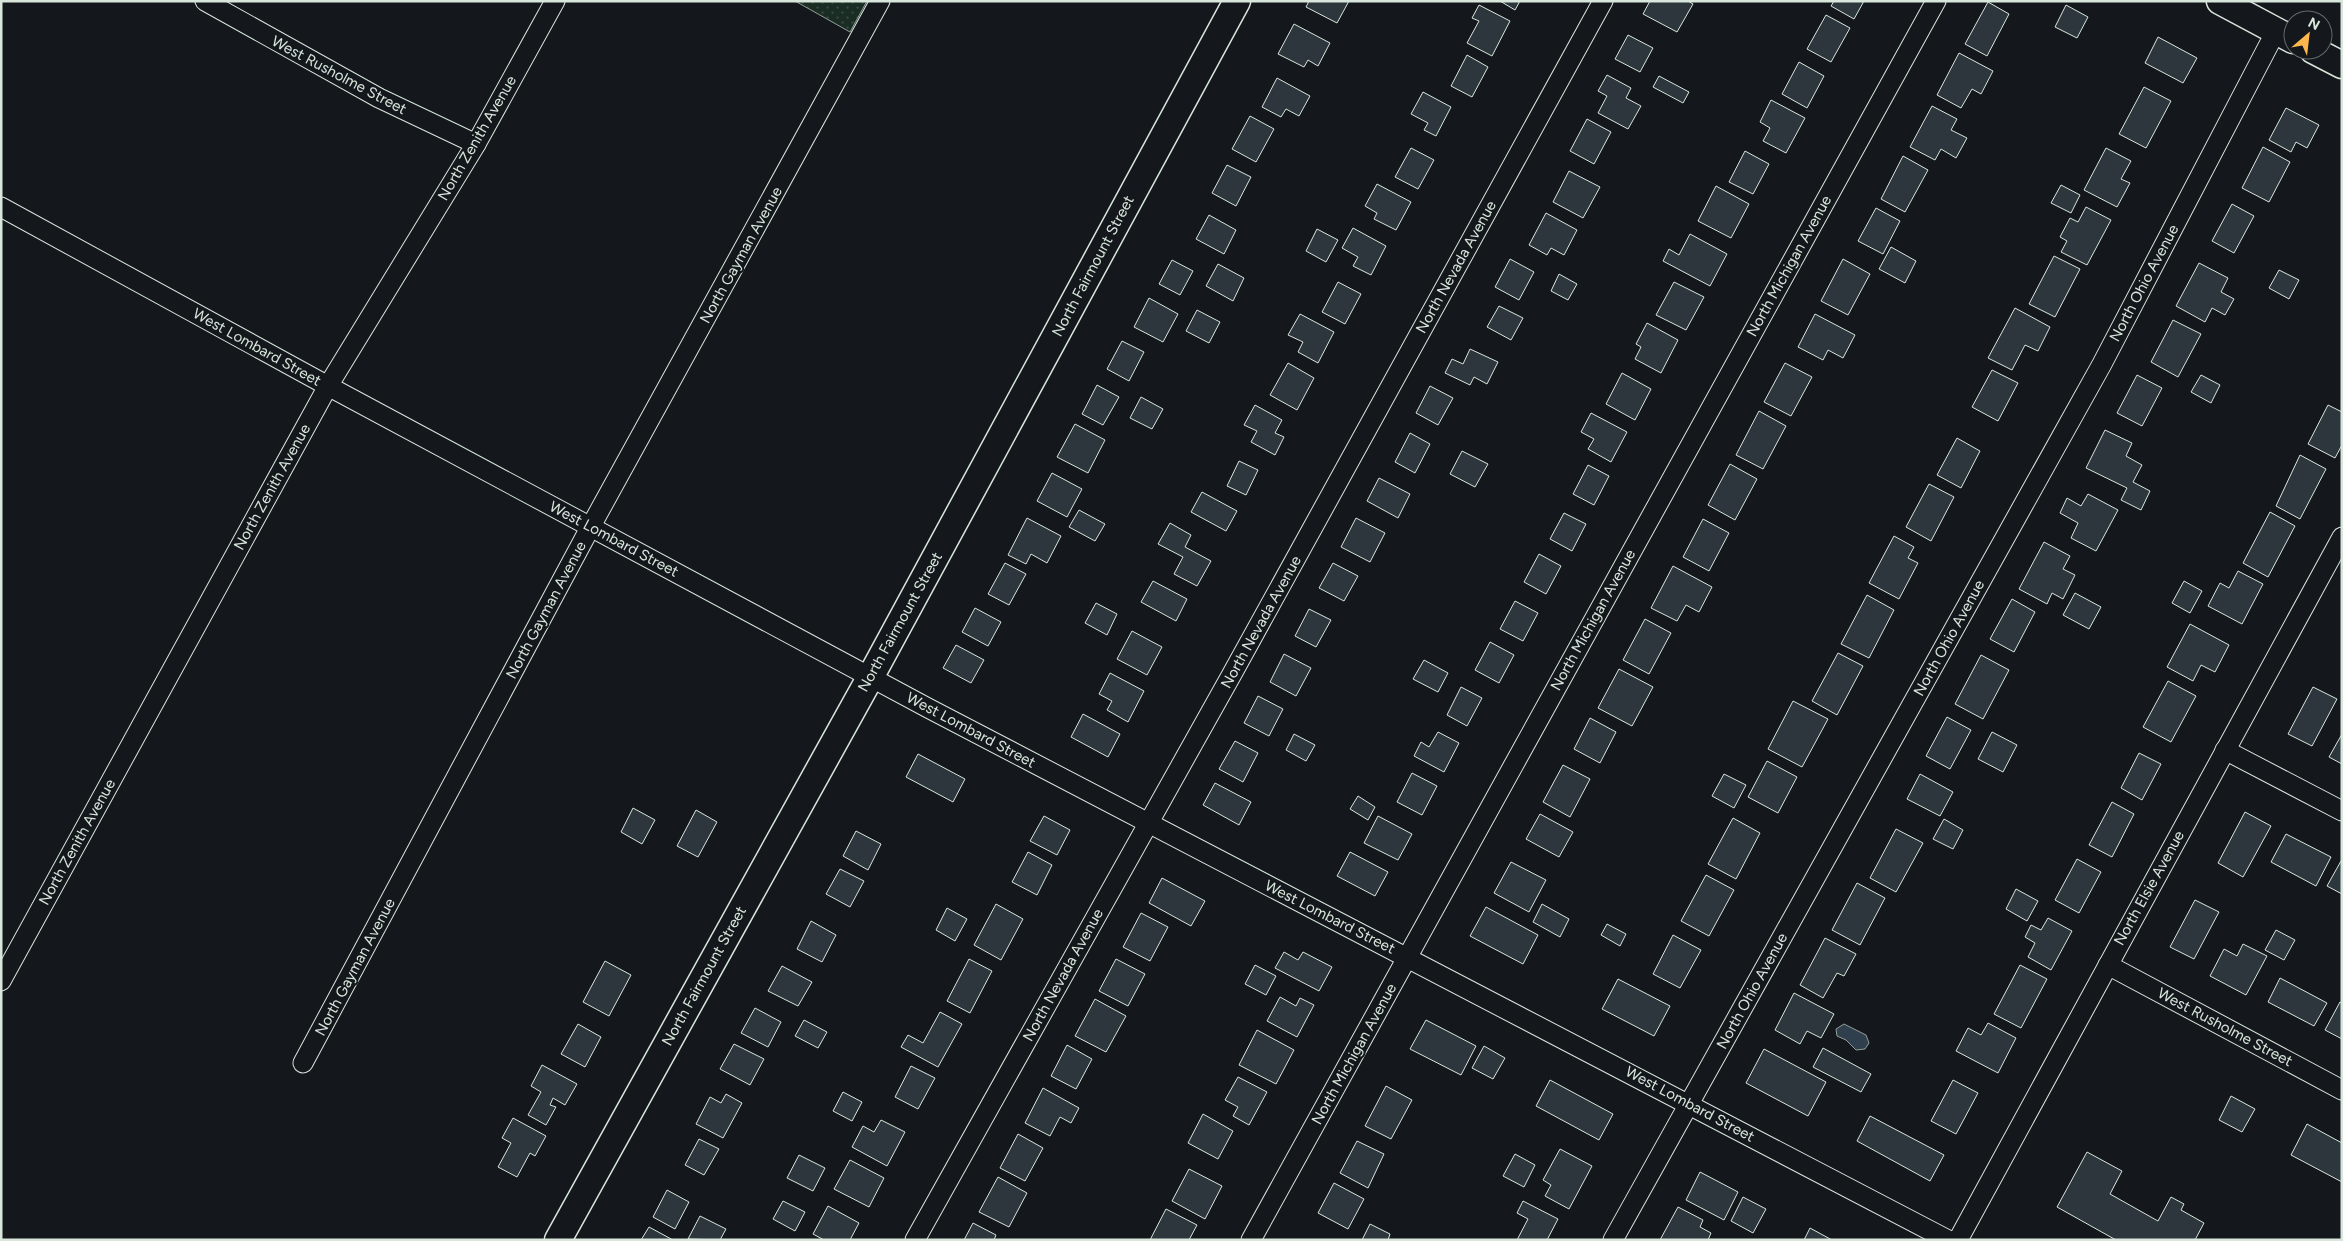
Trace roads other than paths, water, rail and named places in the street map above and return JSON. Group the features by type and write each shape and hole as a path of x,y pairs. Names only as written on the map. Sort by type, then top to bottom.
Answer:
{"street":[{"name":"West Rusholme Street","path":"205,1 379,98 476,144"},
{"name":"North Zenith Avenue","path":"1,981 328,386 476,144 555,1"},
{"name":"North Gayman Avenue","path":"303,1063 591,526 880,1"},
{"name":"North Fairmount Street","path":"558,1240 871,676 1237,1"},
{"name":"North Nevada Avenue","path":"915,1240 1603,1"},
{"name":"North Michigan Avenue","path":"1251,1240 1936,1"},
{"path":"2220,1 2283,34"},
{"name":"North Ohio Avenue","path":"1613,1240 2283,37"},
{"name":"West Lombard Street","path":"1,206 328,386 871,676 1948,1240"},
{"name":"North Elsie Avenue","path":"1958,1240 2342,537"},
{"path":"2225,750 2342,811"},
{"name":"West Rusholme Street","path":"2108,965 2342,1090"}],"water":[{"path":"1844,1024 1866,1035 1869,1043 1865,1049 1856,1050 1846,1040 1837,1036 1836,1029"}]}
